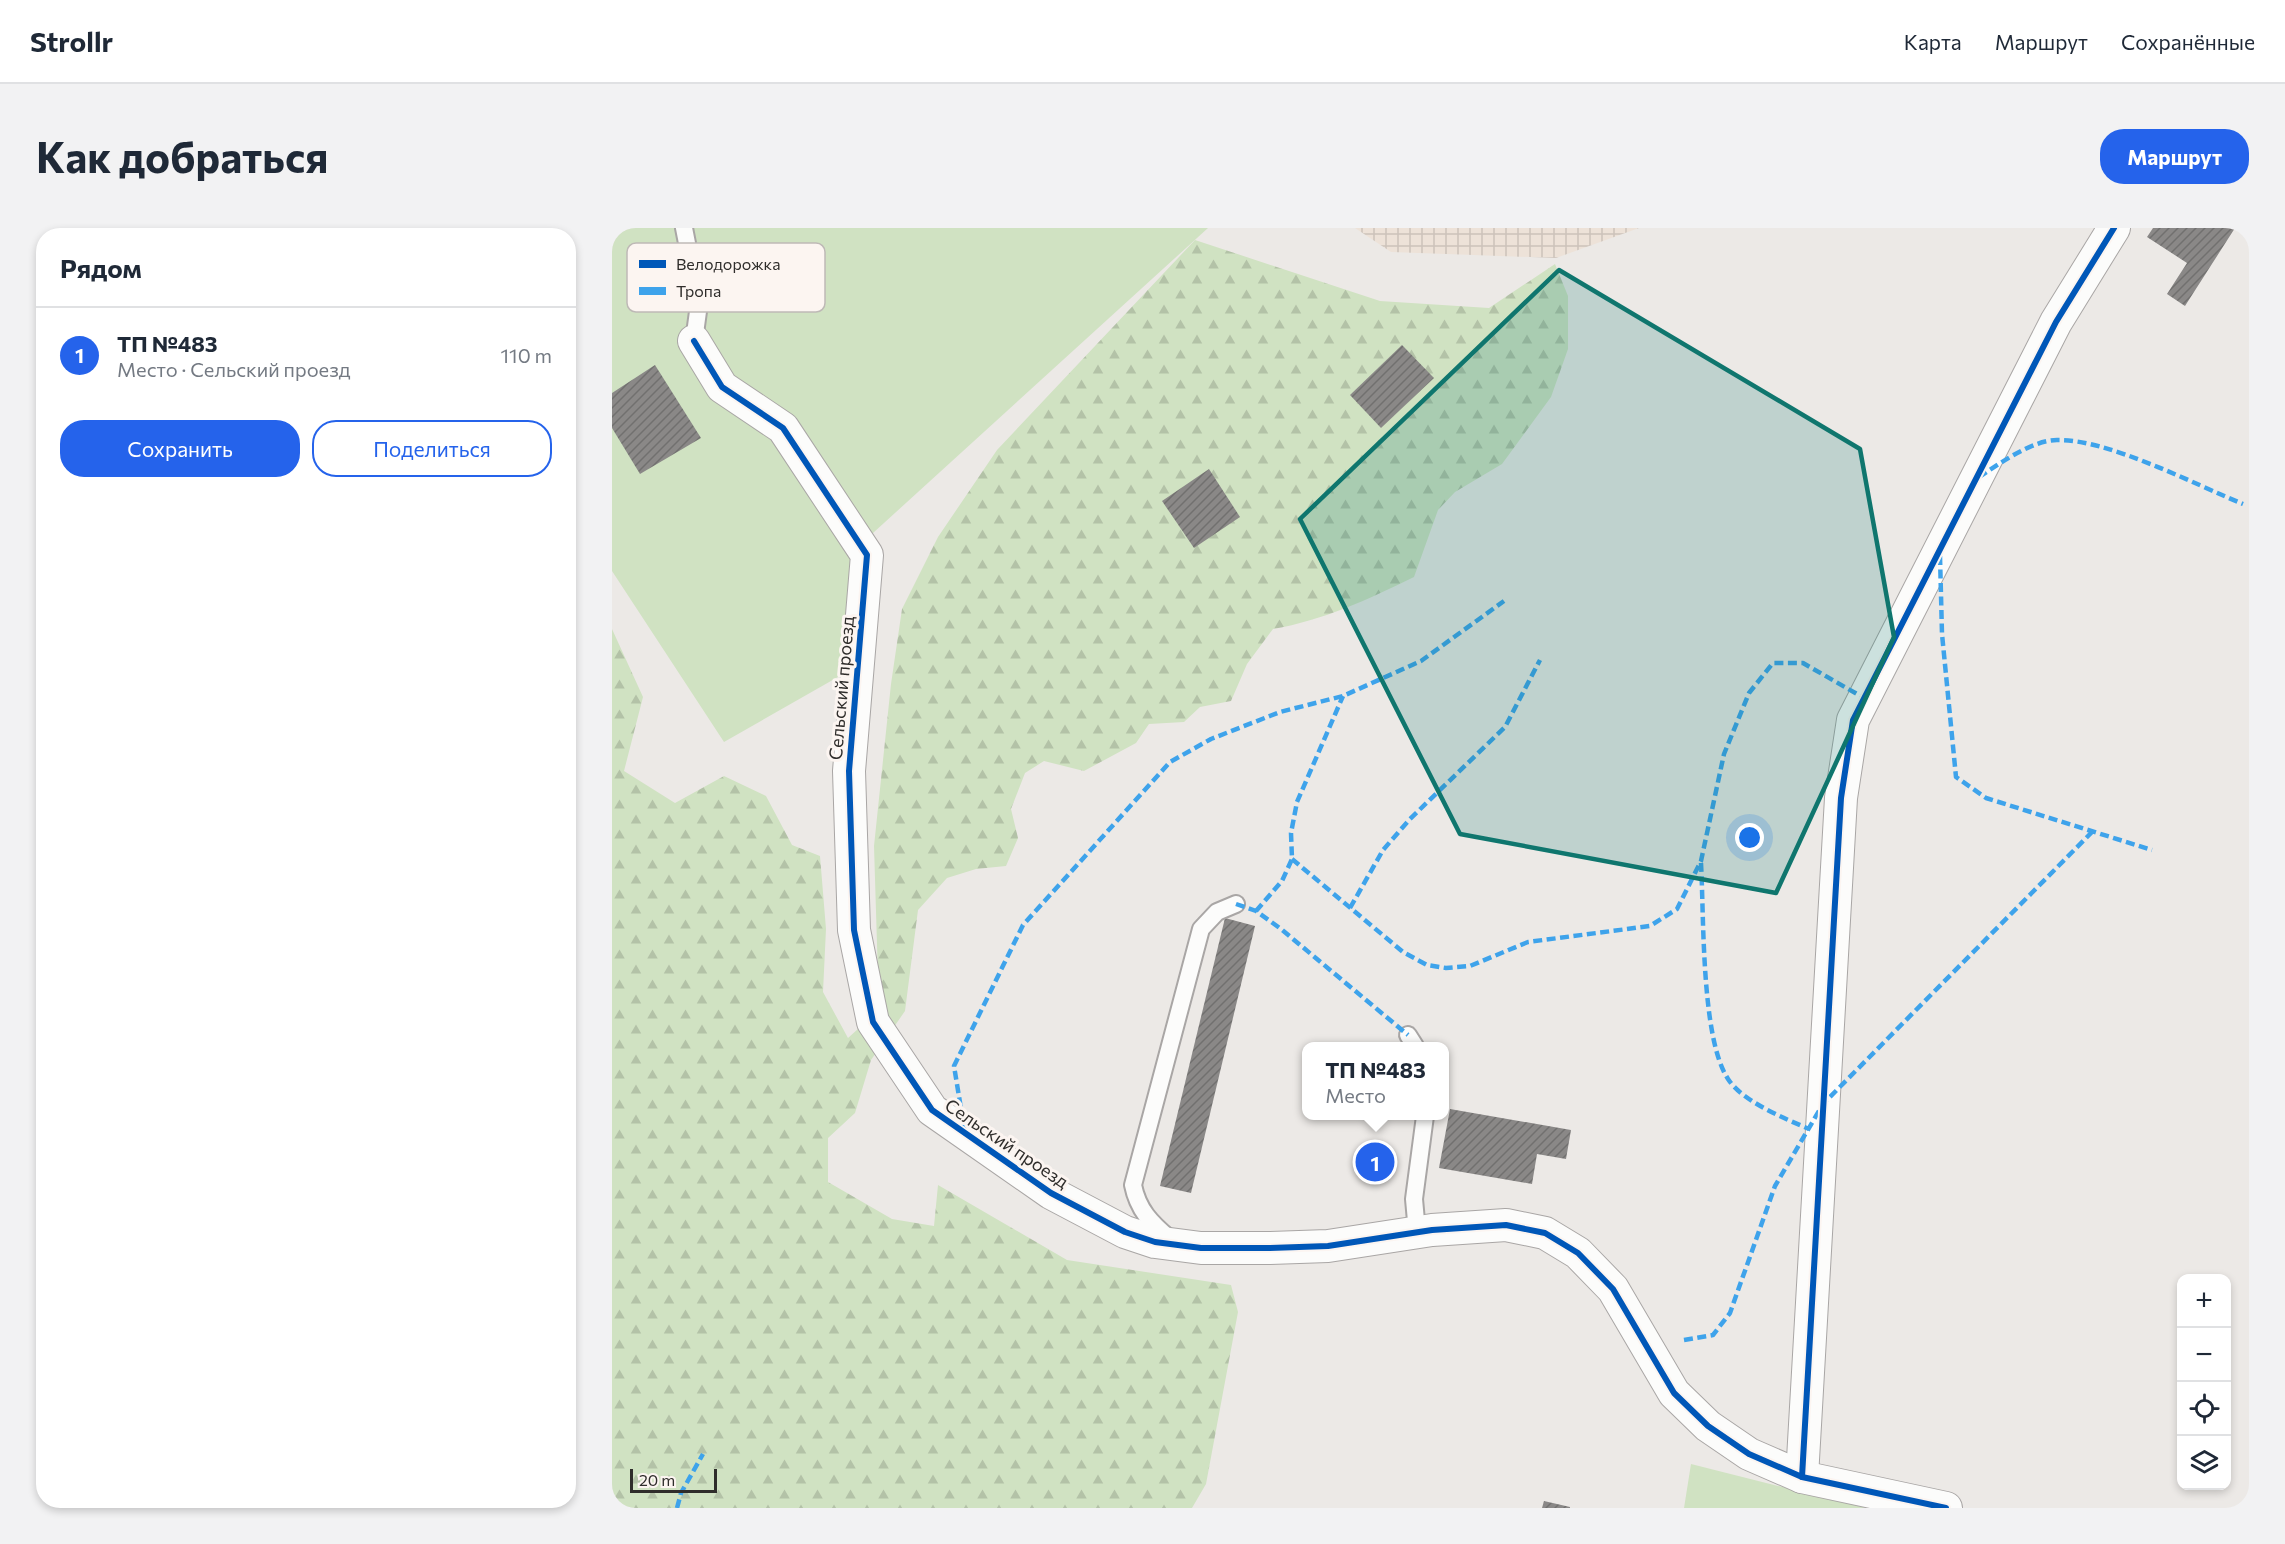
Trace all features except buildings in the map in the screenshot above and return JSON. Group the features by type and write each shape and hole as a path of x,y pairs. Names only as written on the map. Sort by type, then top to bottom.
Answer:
{"street":[{"path":"1802,1477 1841,798 1853,720 2056,322 2114,228"},
{"name":"Сельский проезд","path":"694,341 722,387 783,428 867,555 849,771 854,930 873,1022 932,1110 1051,1193 1125,1232 1155,1242 1224,1248 1328,1246 1417,1232 1506,1225 1545,1233 1578,1253 1613,1289 1674,1393 1708,1426 1749,1454 1802,1477 1946,1508"}],"lane":[{"path":"684,228 687,243"},
{"path":"694,341 698,312"},
{"path":"1177,1245 1150,1222 1136,1201 1133,1185 1201,929 1216,912 1236,904"},
{"path":"1417,1232 1414,1199 1424,1120"}],"highlighted area":[{"path":"1559,270 1860,449 1894,637 1776,893 1460,834 1300,519"}],"shaded area":[{"path":"1355,228 1639,228 1556,258 1391,252"}],"green space":[{"path":"612,228 1208,228 873,533 845,673 724,742 612,571"},
{"path":"1195,240 1380,301 1489,308 1555,264 1568,296 1568,349 1551,397 1502,464 1455,492 1438,510 1414,577 1328,615 1273,629 1247,664 1231,701 1200,707 1184,722 1149,724 1136,743 1084,771 1044,761 1025,773 1011,809 1018,838 1006,866 976,869 947,878 918,910 905,1011 871,1060 855,1113 828,1138 828,1182 892,1219 934,1226 938,1185 1067,1260 1231,1285 1238,1312 1206,1484 1192,1508 612,1508 612,629 643,697 624,771 675,803 724,776 766,796 792,845 820,856 826,929 823,992 848,1038 879,1010 874,846 891,684 902,609 938,537 997,450"},
{"path":"1691,1464 1866,1508 1684,1508"}],"marked path":[{"path":"1979,477 2037,444 2057,440 2078,442 2101,447 2151,464 2243,504"},
{"path":"1940,556 1942,634 1956,777 1986,798 2152,850"},
{"path":"965,1133 954,1066 1023,925 1170,762 1211,739 1280,712 1343,696 1421,661 1504,601"},
{"path":"1350,908 1383,850 1410,819 1505,727 1540,660"},
{"path":"1292,859 1403,952 1427,965 1446,968 1470,966 1528,942 1650,926 1677,909 1701,861 1724,754 1749,693 1773,663 1803,663 1864,698"},
{"path":"1256,911 1282,881 1292,859 1291,833 1297,802 1343,696"},
{"path":"1684,1340 1713,1335 1730,1313 1775,1186 1823,1104 2092,832"},
{"path":"1701,863 1708,1007 1719,1060 1728,1079 1743,1095 1809,1129"},
{"path":"1236,904 1256,911 1281,929 1408,1035"},
{"path":"677,1508 681,1493 703,1454"}],"cycle path":[{"path":"1802,1477 1841,798 1853,720 2056,322 2114,228"},
{"path":"694,341 722,387 783,428 867,555 849,771 854,930 873,1022 932,1110 1051,1193 1125,1232 1155,1242 1201,1248 1328,1246 1432,1230 1506,1225 1545,1233 1578,1253 1613,1289 1674,1393 1708,1426 1749,1454 1802,1477 1946,1508"}],"place":[{"name":"ТП №483","path":"1375,1162"}]}
